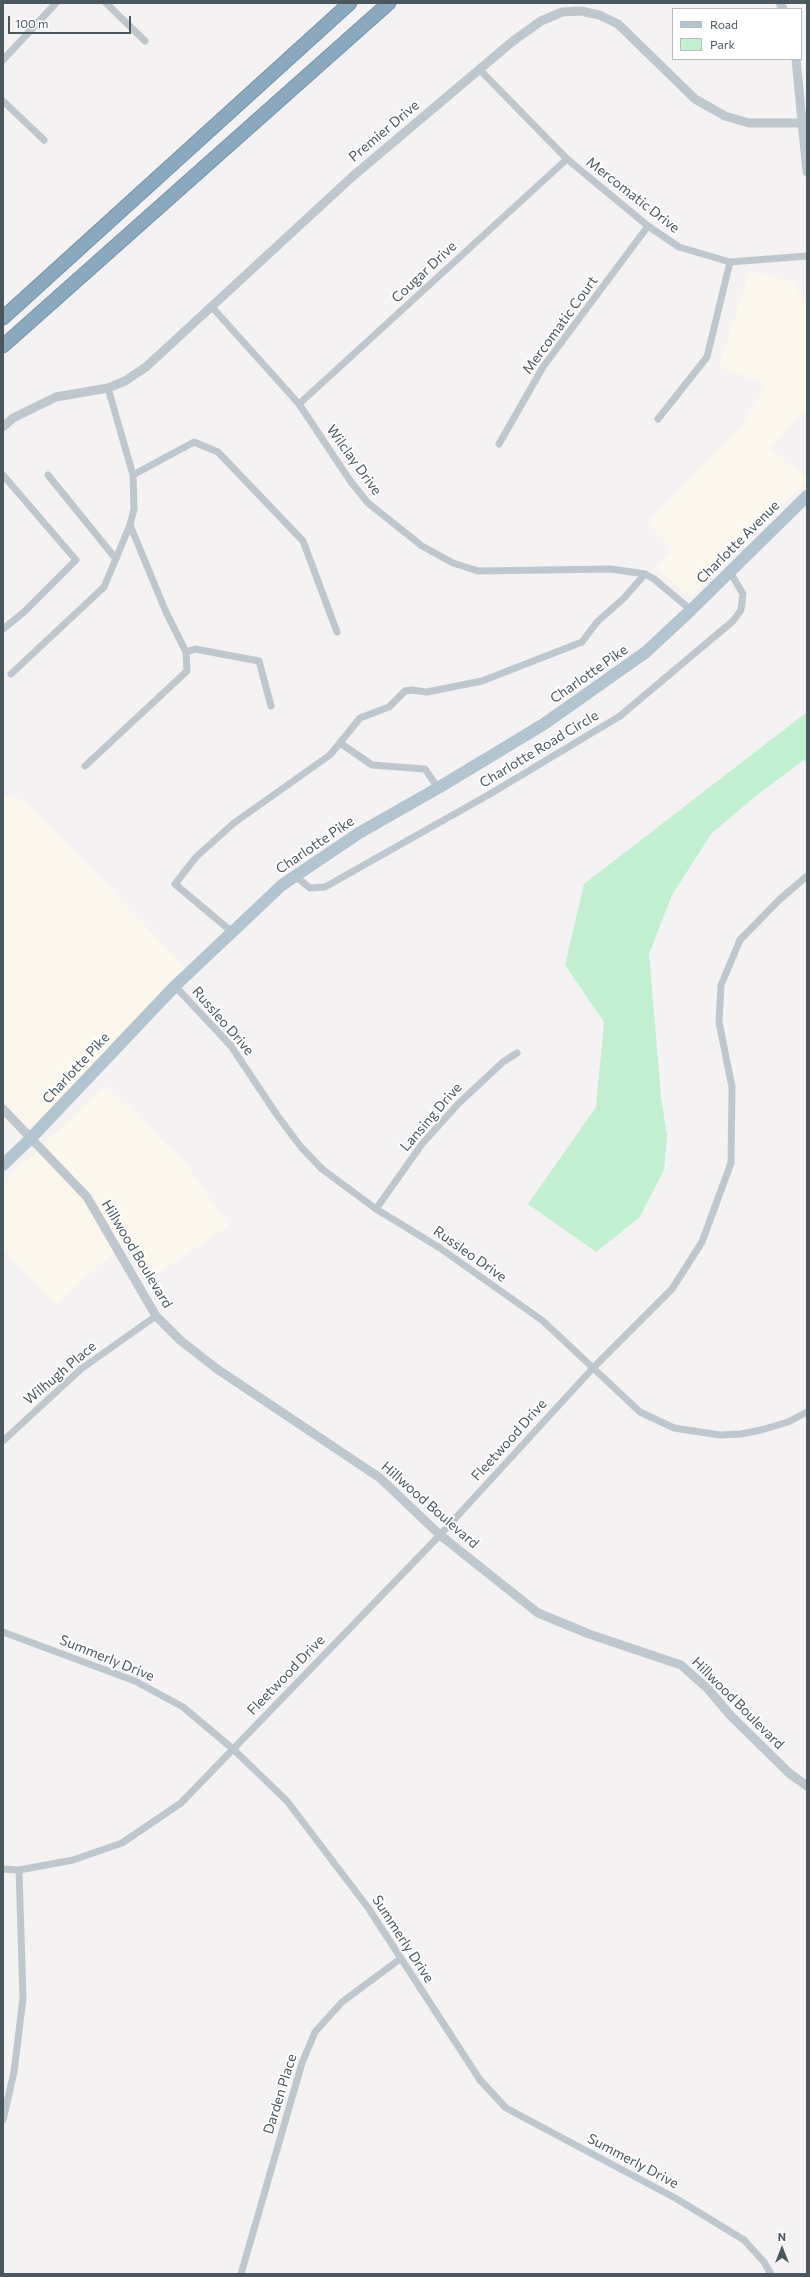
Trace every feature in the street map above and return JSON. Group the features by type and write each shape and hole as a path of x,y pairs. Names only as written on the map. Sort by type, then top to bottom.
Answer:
{"highway":[{"path":"3,318 350,3"},
{"path":"3,346 389,3"}],"main road":[{"name":"Charlotte Avenue","path":"691,610 807,496"},
{"name":"Charlotte Pike","path":"3,1165 30,1139 175,986 282,885 359,833 438,788 544,724 646,652 691,610"}],"street":[{"path":"3,60 56,3"},
{"path":"106,3 145,41"},
{"name":"Premier Drive","path":"3,428 13,418 56,397 108,388 125,381 146,367 352,177 480,69 541,21 562,12 581,11 599,15 618,24 695,99 725,116 749,123 802,123"},
{"path":"796,60 807,172"},
{"name":"Mercomatic Drive","path":"480,69 567,159 648,226 679,246 730,262 807,256"},
{"path":"3,101 44,140"},
{"name":"Cougar Drive","path":"299,404 567,159"},
{"name":"Mercomatic Court","path":"499,444 544,367 648,226"},
{"path":"658,419 707,357 730,262"},
{"name":"Wilclay Drive","path":"212,307 299,404 351,482 368,504 422,546 453,563 478,571 611,569 645,574 654,579 691,610"},
{"path":"11,674 104,587 130,525 134,509 133,475 108,388"},
{"path":"133,475 194,442 218,452 303,541 336,632"},
{"path":"3,475 76,560 24,612 3,629"},
{"path":"48,475 116,559"},
{"path":"85,766 187,670 186,652 166,612 130,525"},
{"name":"Charlotte Road Circle","path":"295,876 310,888 325,887 490,794 620,716 733,621 742,610 743,594 730,572"},
{"path":"232,932 175,884 196,857 234,823 330,754 360,718 389,707 405,691 411,690 427,692 482,681 582,642 597,622 624,598 645,574"},
{"path":"186,652 195,649 259,661 271,706"},
{"path":"340,743 372,765 425,769 438,788"},
{"name":"Fleetwood Drive","path":"3,1869 19,1870 73,1860 122,1842 181,1803 440,1534 592,1368 672,1289 702,1242 731,1163 732,1087 719,1022 721,985 740,940 779,900 807,876"},
{"name":"Russleo Drive","path":"175,986 231,1046 277,1115 301,1146 322,1169 376,1209 440,1248 543,1321 640,1412 674,1428 720,1435 741,1434 788,1422 807,1412"},
{"name":"Lansing Drive","path":"376,1209 422,1144 459,1103 503,1062 517,1054"},
{"name":"Hillwood Boulevard","path":"3,1109 30,1139 69,1176 87,1197 156,1316 180,1340 217,1369 380,1478 440,1534 538,1613 589,1634 681,1665 708,1689 731,1716 789,1773 807,1786"},
{"name":"Wilhugh Place","path":"3,1441 81,1369 156,1316"},
{"name":"Summerly Drive","path":"3,1632 135,1681 183,1707 233,1749 287,1802 369,1909 400,1959 480,2080 506,2108 677,2199 744,2240 764,2262 771,2274"},
{"path":"3,2120 14,2072 22,1998 19,1870"},
{"name":"Darden Place","path":"241,2274 302,2063 315,2032 342,2002 400,1959"}],"shaded area":[{"path":"750,271 792,282 807,304 807,417 802,412 771,448 807,481 691,598 656,568 672,549 648,523 743,425 766,384 719,367"},
{"path":"3,795 24,800 186,968 30,1129 3,1101"},
{"path":"105,1085 187,1165 229,1225 156,1274 128,1239 57,1304 3,1249 3,1184"}],"green space":[{"path":"807,712 807,763 804,760 757,795 711,834 672,895 649,954 661,1097 667,1136 664,1170 639,1218 596,1252 528,1204 596,1107 604,1022 565,965 584,884"}]}
